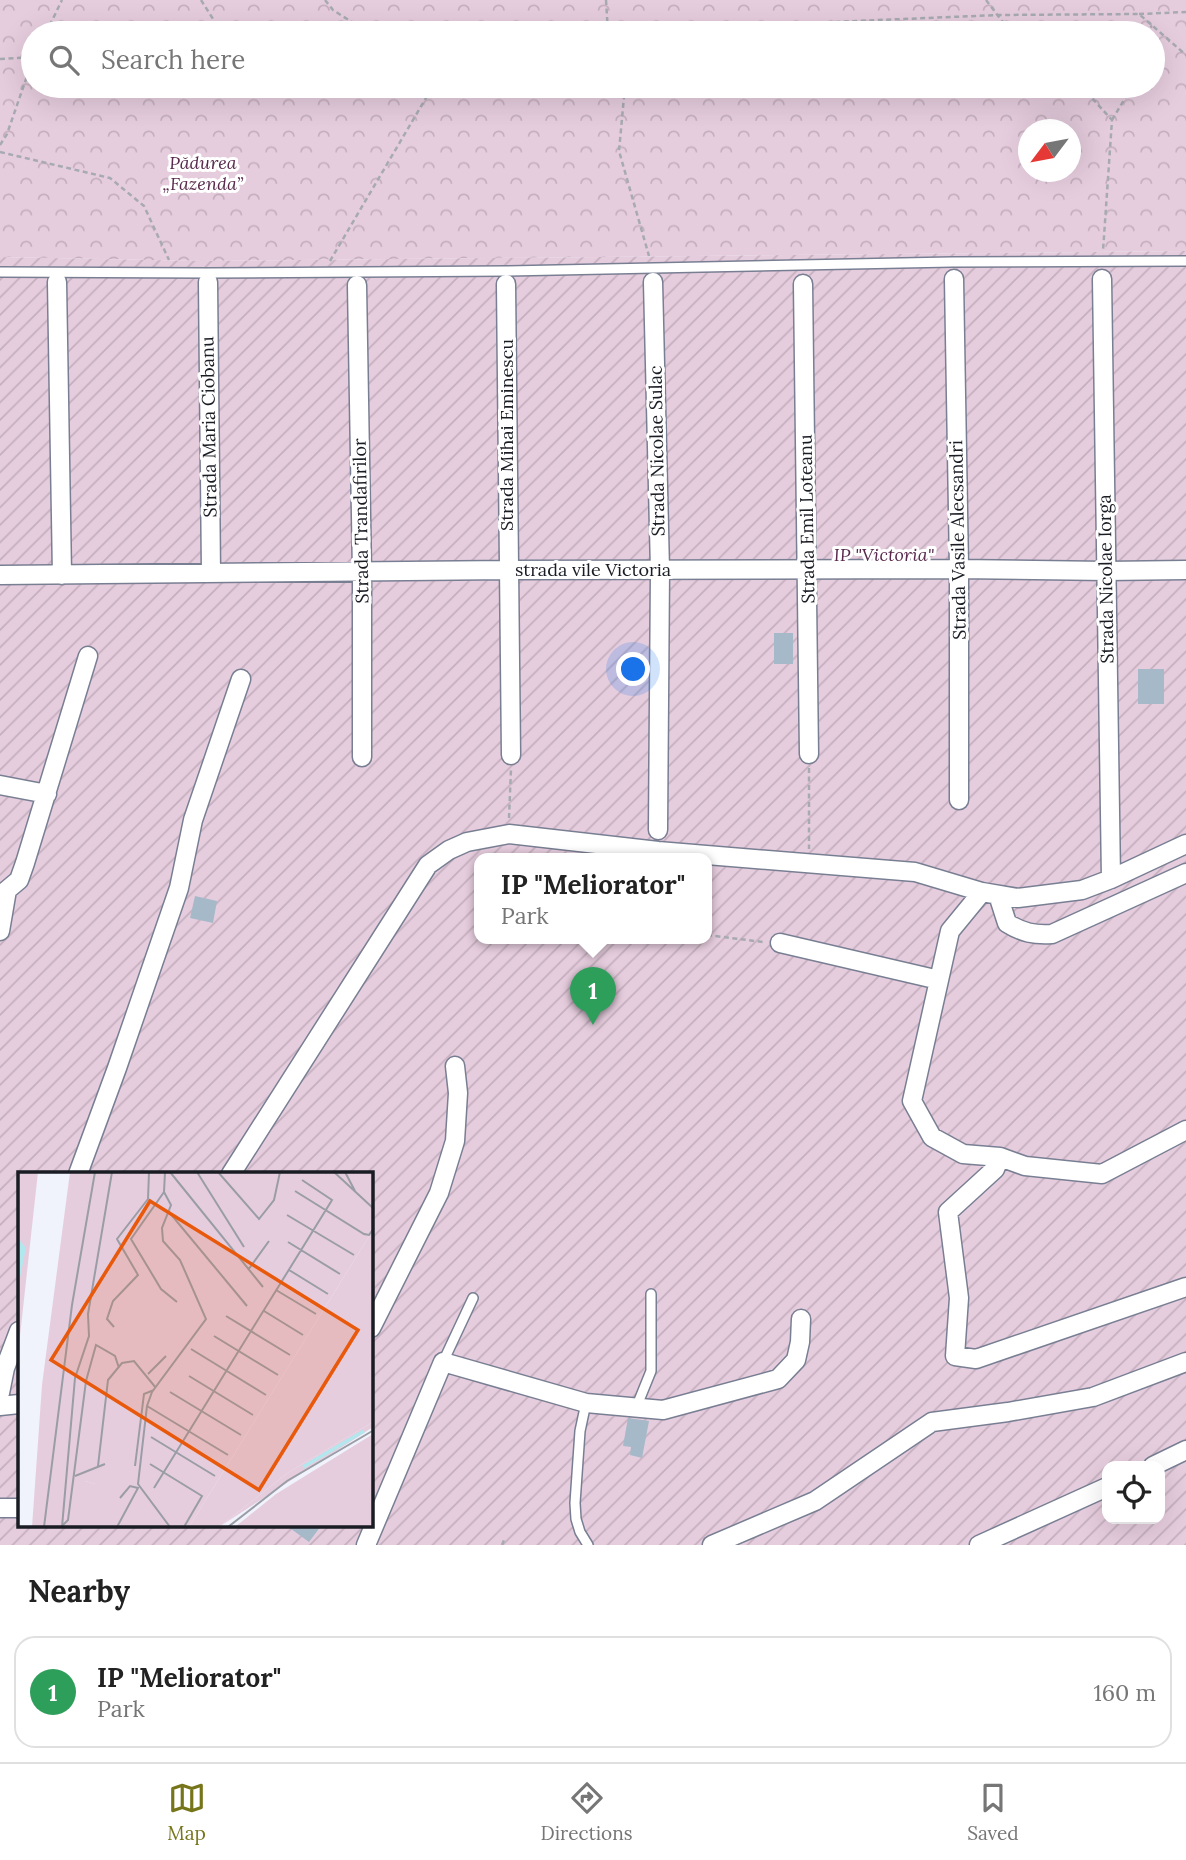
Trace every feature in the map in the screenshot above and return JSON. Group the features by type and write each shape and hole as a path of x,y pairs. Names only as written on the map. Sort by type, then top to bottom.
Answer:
{"street":[{"name":"Strada Nicolae Iorga","path":"1102,271 1111,879"},
{"name":"Strada Nicolae Sulac","path":"653,275 660,570 659,830"},
{"name":"Strada Vasile Alecsandri","path":"954,279 959,569 959,800"},
{"path":"57,282 62,575"},
{"name":"Strada Maria Ciobanu","path":"208,282 211,573"},
{"name":"Strada Mihai Eminescu","path":"506,284 511,755"},
{"name":"Strada Emil Loteanu","path":"803,284 809,754"},
{"name":"Strada Trandafirilor","path":"358,285 362,757"},
{"name":"strada vile Victoria","path":"0,575 508,570 1186,570"},
{"path":"0,931 4,889 19,880 88,656"},
{"path":"79,1172 179,888 193,820 241,678"},
{"path":"0,785 47,794"},
{"path":"232,1172 428,865 449,850 467,842 509,834 683,853"},
{"path":"712,855 915,872 990,894 1018,898 1083,890 1186,844"},
{"path":"990,894 1007,923 1035,935 1052,934 1186,873"},
{"path":"990,894 950,931 912,1101 932,1137 963,1154 1000,1157 1025,1166 1102,1174 1186,1130"},
{"path":"780,943 939,980"},
{"path":"373,1324 439,1193 455,1141 458,1094 455,1066"},
{"path":"1000,1157 995,1169 948,1212 959,1298 955,1356 976,1359 1186,1287"},
{"path":"366,1545 443,1362 586,1403 663,1410 778,1379 796,1360 801,1318"},
{"path":"0,1393 5,1368 18,1334"},
{"path":"712,1545 815,1501 932,1422 1093,1397 1186,1362"},
{"path":"0,1406 18,1404"},
{"path":"1163,1461 1186,1450"},
{"path":"979,1545 1102,1489"},
{"path":"0,1508 18,1508"}],"lane":[{"path":"0,272 653,275 952,262 1102,271 1186,261"},
{"path":"636,1408 651,1371 651,1294"},
{"path":"443,1362 472,1298"},
{"path":"586,1403 580,1431 575,1503 580,1532 588,1545"}],"path":[{"path":"52,21 62,0"},
{"path":"201,0 214,21"},
{"path":"325,0 333,10 350,21"},
{"path":"606,0 608,21"},
{"path":"986,0 1002,21"},
{"path":"868,21 998,15 1186,12"},
{"path":"1139,14 1148,21"},
{"path":"1165,36 1186,55"},
{"path":"0,59 21,58"},
{"path":"0,145 21,92"},
{"path":"323,273 426,98"},
{"path":"624,98 619,151 653,275"},
{"path":"1092,98 1112,120"},
{"path":"1102,271 1112,120 1125,98"},
{"path":"0,152 110,178 144,206 175,272"},
{"path":"809,754 809,863"},
{"path":"509,834 511,755"},
{"path":"712,936 780,943"},
{"path":"502,1545 504,1540"}],"green space":[{"name":"Pădurea „Fazenda”","path":"0,0 1186,0 1186,251 202,261 0,257"},
{"name":"IP \"Victoria\"","path":"1186,251 1186,1545 0,1545 0,257 202,261"}],"building":[{"path":"774,633 793,633 793,664 774,664"},
{"path":"1138,669 1164,669 1164,704 1138,704"},
{"path":"195,896 217,901 213,923 190,918"},
{"path":"628,1418 649,1421 642,1458 630,1455 631,1447 623,1446"},
{"path":"290,1528 320,1528 309,1542"}],"place":[{"name":"IP \"Meliorator\"","path":"593,1025"}]}
